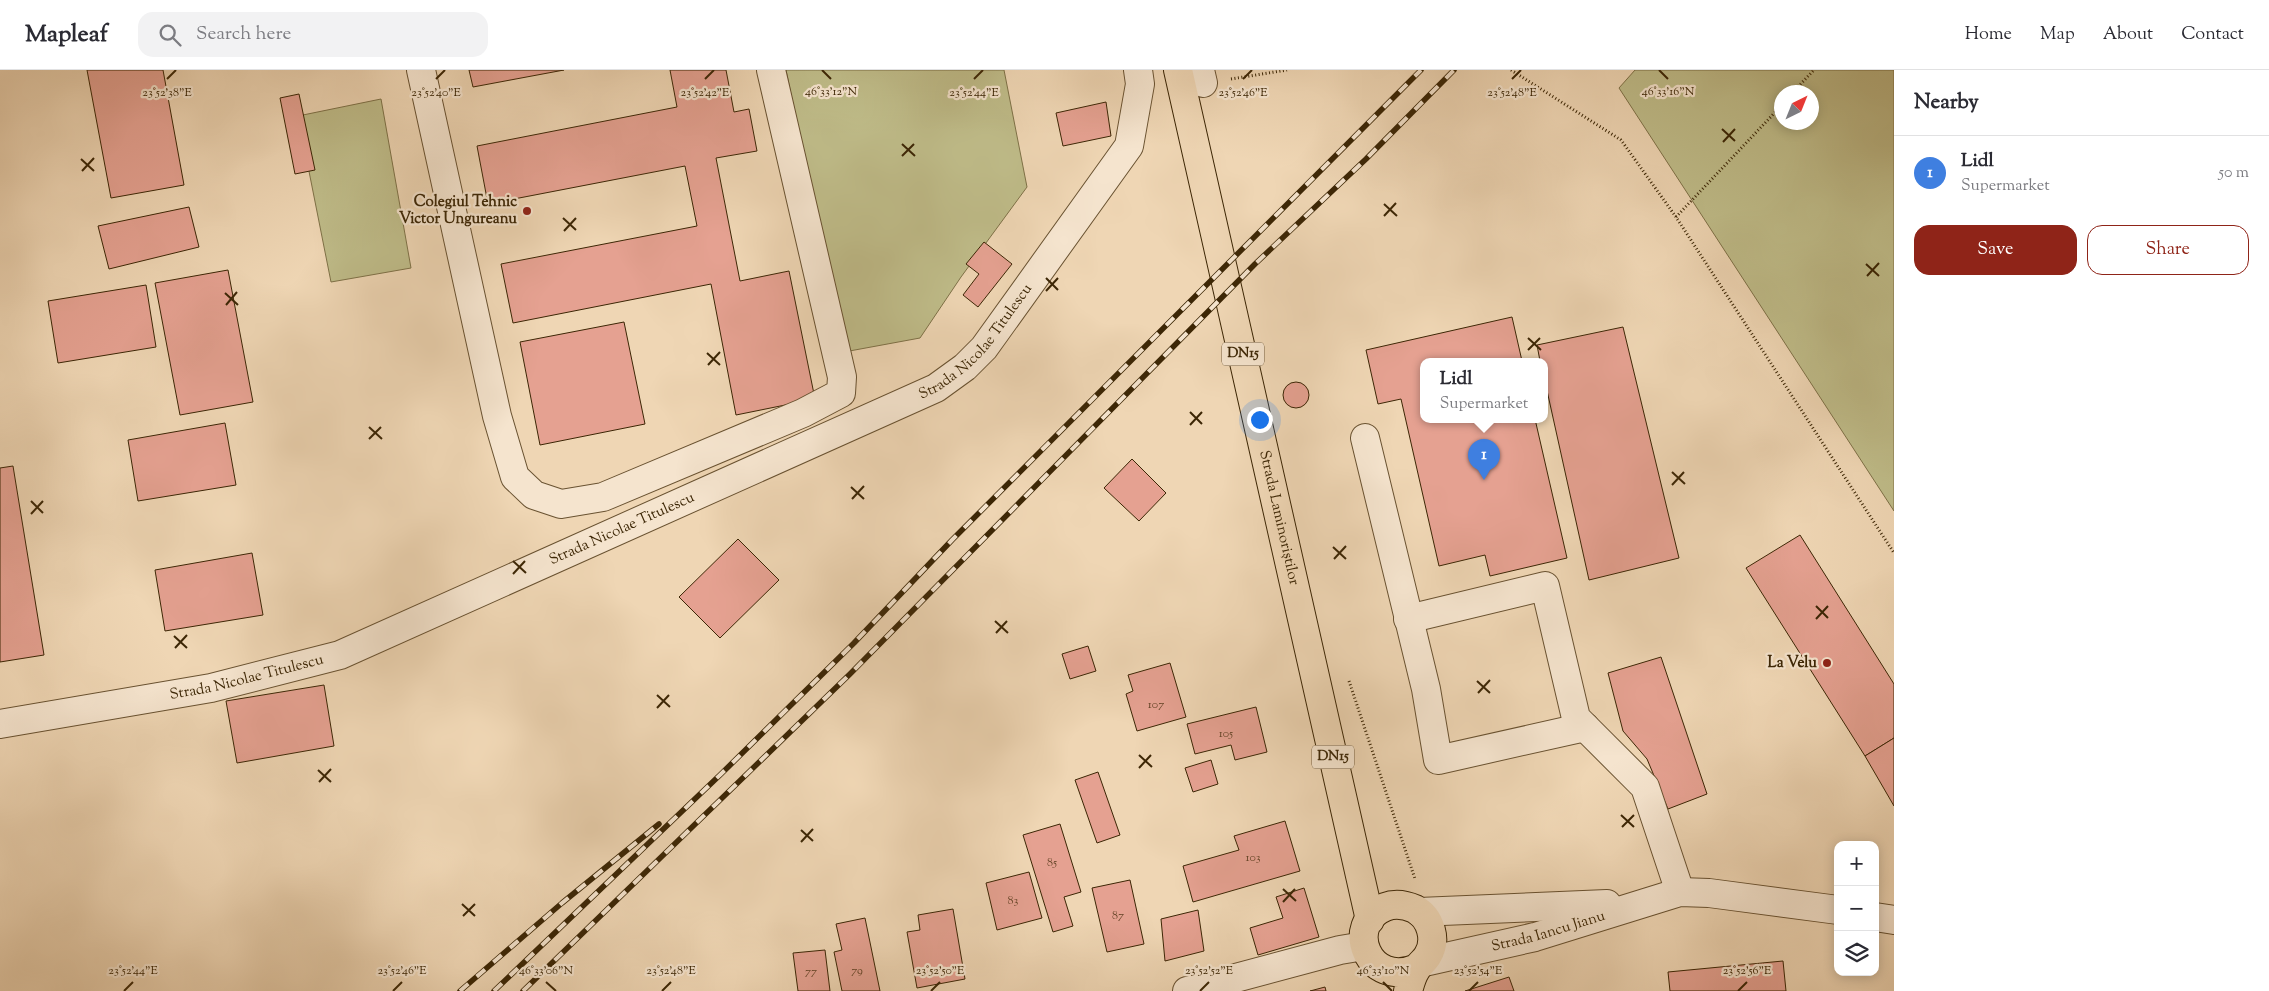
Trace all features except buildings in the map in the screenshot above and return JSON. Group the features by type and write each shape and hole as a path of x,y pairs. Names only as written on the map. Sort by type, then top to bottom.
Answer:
{"main road":[{"name":"Strada Laminoriștilor","path":"1178,70 1360,876 1367,951"},
{"path":"1360,876 1408,908 1427,921 1432,932 1433,942 1416,974 1386,972 1367,951 1375,913 1385,907 1408,908"}],"street":[{"path":"421,70 497,416 515,477 534,495 561,504 603,497 803,413 841,393 842,377 771,70"},
{"name":"Strada Nicolae Titulescu","path":"0,724 211,688 340,655 936,388 965,367 984,348 1129,146 1140,84 1138,70"},
{"path":"1365,438 1426,689 1438,760 1585,728"},
{"path":"1408,619 1545,586 1576,718 1645,787 1680,892"},
{"name":"Strada Iancu Jianu","path":"1416,974 1641,902 1680,892 1709,893 1834,909"},
{"name":"Strada Iancu Jianu","path":"1408,908 1641,902"},
{"path":"1879,918 1894,920"},
{"path":"1186,991 1367,951"}],"path":[{"path":"1201,77 1287,70"},
{"path":"1511,70 1621,140 1676,217 1894,553"},
{"path":"1800,85 1814,70"},
{"path":"1676,217 1774,113"}],"shaded area":[{"path":"786,70 1004,70 1027,187 961,277 920,338 844,352"},
{"path":"1635,70 1894,70 1894,511 1619,88"},
{"path":"381,99 411,268 331,282 298,116"}],"railway":[{"path":"494,991 721,774 854,643 952,540 1421,70"},
{"path":"523,991 850,674 1255,264 1366,159 1454,70"},
{"path":"460,991 562,903 659,824"}],"place":[{"name":"Colegiul Tehnic Victor Ungureanu","path":"527,211"},
{"name":"Lidl","path":"1484,480"},
{"name":"La Velu","path":"1827,663"}]}
